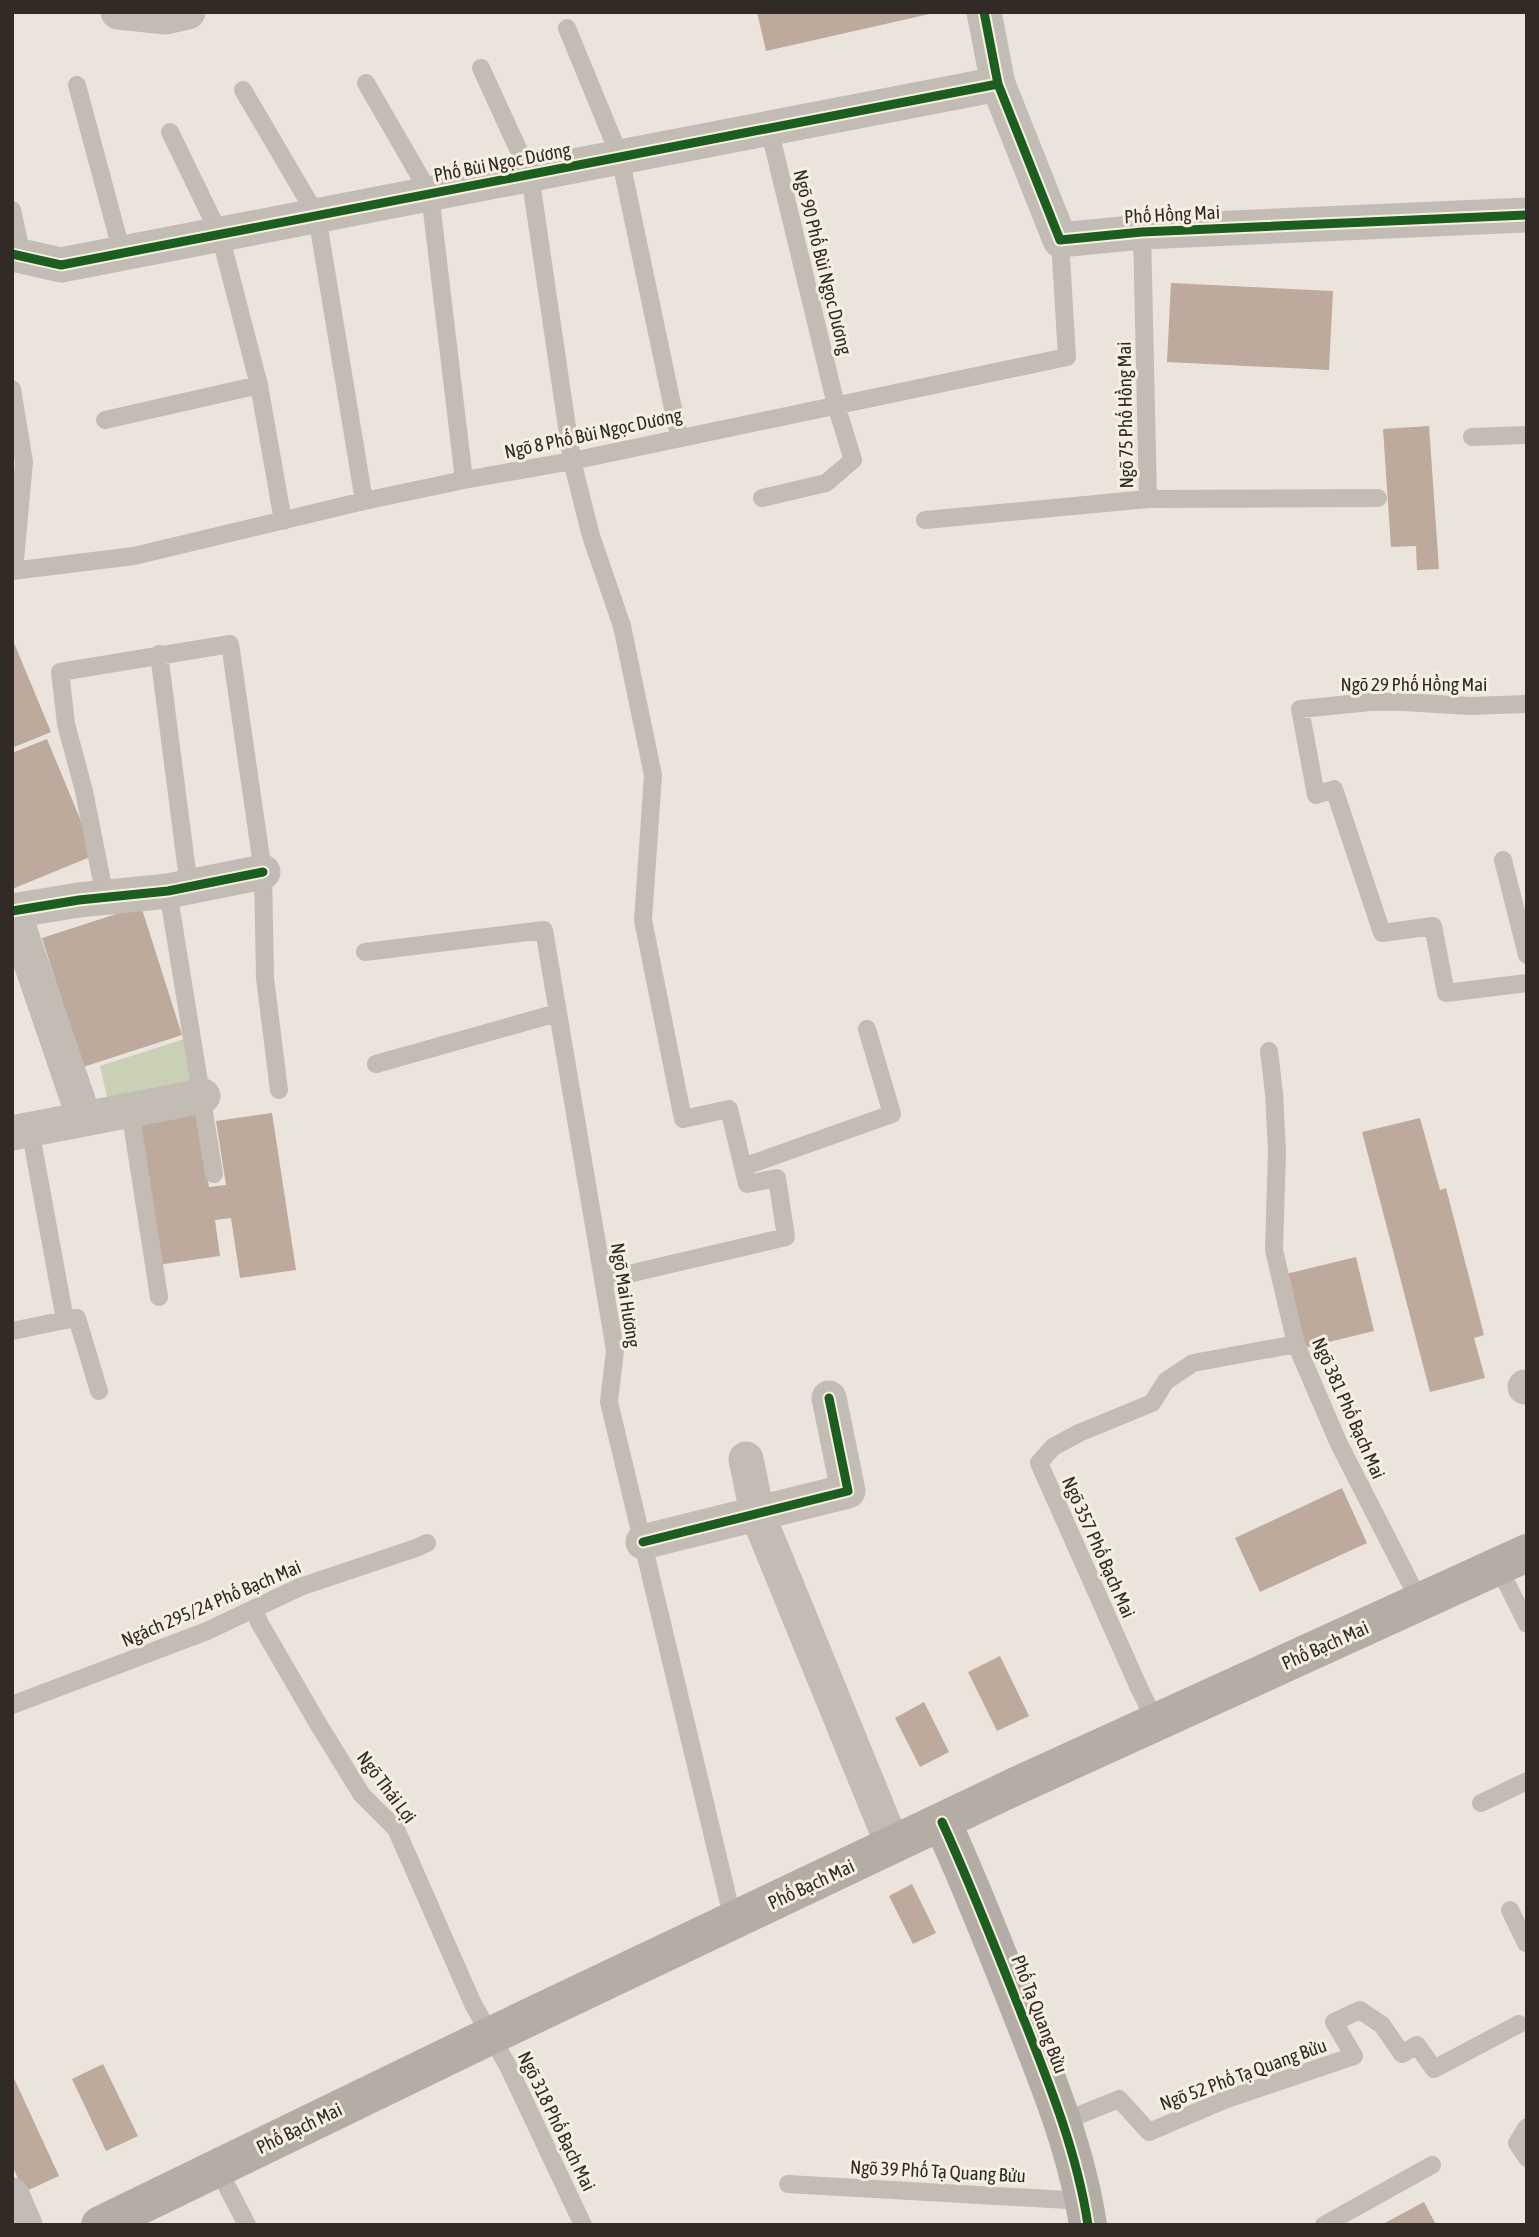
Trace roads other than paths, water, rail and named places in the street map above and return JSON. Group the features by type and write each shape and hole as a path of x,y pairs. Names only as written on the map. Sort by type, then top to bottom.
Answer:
{"main road":[{"name":"Phố Bạch Mai","path":"100,2225 733,1920 1156,1722 1513,1560"},
{"name":"Phố Tạ Quang Bửu","path":"942,1822 975,1895 1042,2066 1074,2160 1086,2213"}],"street":[{"path":"118,12 166,17 188,12"},
{"path":"984,12 998,84 1060,240"},
{"name":"Phố Bùi Ngọc Dương","path":"17,255 61,265 998,84"},
{"name":"Phố Hồng Mai","path":"1060,240 1142,233 1527,215"},
{"path":"84,1118 12,913 105,897 179,889 263,872"},
{"path":"21,1131 203,1096"},
{"path":"643,1542 848,1491 829,1398"},
{"path":"746,1459 757,1513 893,1846"},
{"path":"12,2195 24,2225"}],"lane":[{"path":"567,29 620,157 679,437"},
{"path":"481,68 530,175 572,461 591,536 622,626 653,775 643,920 683,1119 729,1108 747,1184 777,1178 786,1237 603,1280"},
{"path":"366,83 430,194 464,480"},
{"path":"76,85 122,253"},
{"path":"243,90 317,216 364,501"},
{"name":"Ngõ 90 Phố Bùi Ngọc Dương","path":"762,498 826,483 853,460 836,405 769,128"},
{"path":"170,132 220,235 258,385 283,521"},
{"path":"12,210 17,255"},
{"name":"Ngõ 75 Phố Hồng Mai","path":"925,520 1148,499 1142,233"},
{"name":"Ngõ 8 Phố Bùi Ngọc Dương","path":"13,571 134,556 364,501 572,461 1067,357 1060,240"},
{"path":"105,419 258,385"},
{"path":"12,389 18,463 13,571"},
{"path":"1472,437 1527,435"},
{"path":"1148,499 1378,498"},
{"path":"105,897 84,791 66,724 60,672 230,644 263,872 265,978 279,1090"},
{"path":"159,654 179,889 214,1174"},
{"name":"Ngõ 29 Phố Hồng Mai","path":"1527,704 1470,706 1370,702 1300,709 1316,795 1334,789 1382,933 1433,926 1446,993 1527,983"},
{"path":"1503,860 1519,894 1527,955"},
{"name":"Ngõ Mai Hương","path":"365,953 544,930 615,1350 609,1402 733,1920"},
{"path":"376,1064 557,1013"},
{"path":"743,1167 892,1114 867,1029"},
{"name":"Ngõ 381 Phố Bạch Mai","path":"1269,1051 1277,1151 1274,1250 1296,1344 1339,1444 1420,1602"},
{"path":"130,1110 159,1297"},
{"path":"21,1131 65,1320"},
{"path":"12,1331 77,1318 99,1391"},
{"name":"Ngõ 357 Phố Bạch Mai","path":"1156,1722 1039,1462 1053,1447 1079,1433 1152,1404 1166,1381 1193,1363 1296,1344"},
{"name":"Ngách 295/24 Phố Bạch Mai","path":"12,1705 208,1630 300,1587 427,1543"},
{"path":"1513,1560 1527,1624"},
{"name":"Ngõ Thái Lợi","path":"255,1608 259,1622 362,1795 396,1829 473,2004 492,2035"},
{"path":"1481,1803 1527,1780"},
{"path":"1510,1910 1526,1943"},
{"name":"Ngõ 52 Phố Tạ Quang Bửu","path":"1062,2122 1119,2099 1149,2132 1227,2099 1354,2056 1334,2022 1360,2010 1382,2025 1402,2054 1418,2045 1434,2069 1519,2024"},
{"name":"Ngõ 318 Phố Bạch Mai","path":"492,2035 583,2225"},
{"path":"1527,2127 1517,2143 1527,2158"},
{"path":"1324,2225 1432,2165"},
{"path":"217,2167 247,2225"},
{"name":"Ngõ 39 Phố Tạ Quang Bửu","path":"788,2184 1086,2213"}]}
